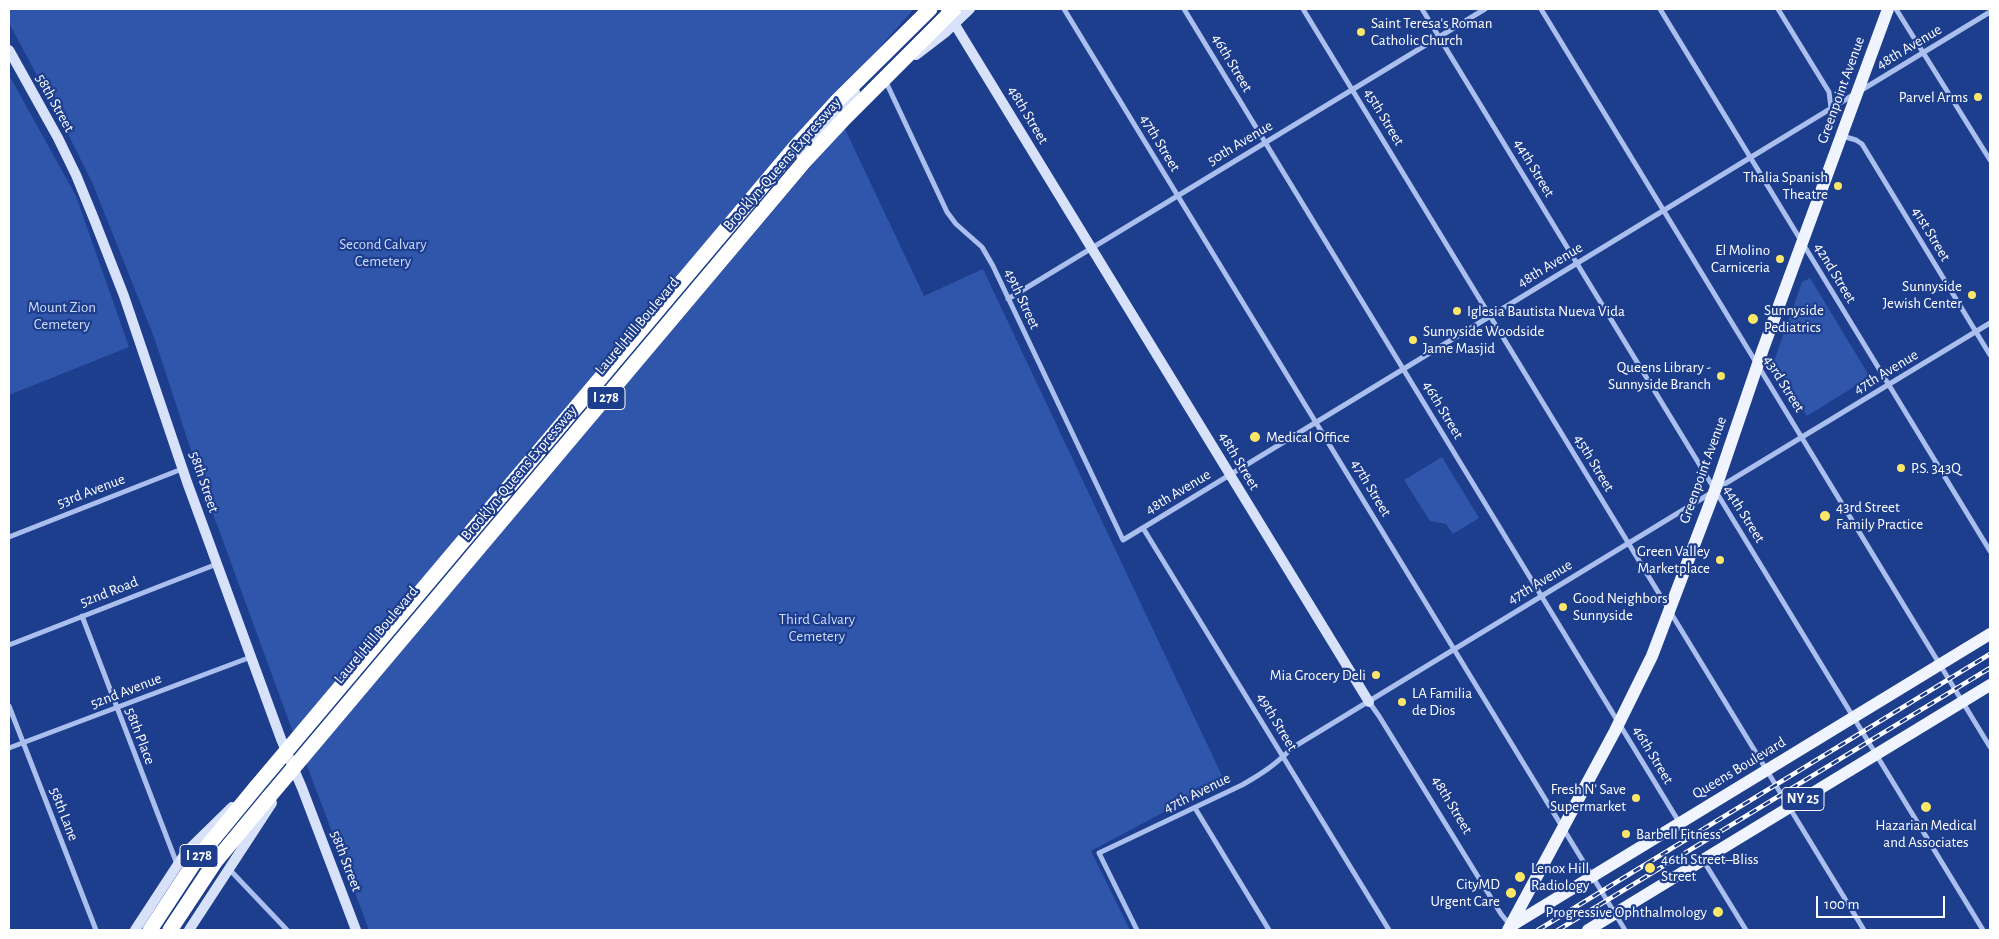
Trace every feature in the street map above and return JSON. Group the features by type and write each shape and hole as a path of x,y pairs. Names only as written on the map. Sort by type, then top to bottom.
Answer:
{"highway":[{"name":"Brooklyn-Queens Expressway","path":"150,930 196,860 256,786 796,146 838,100 930,9"},
{"name":"Brooklyn-Queens Expressway","path":"170,930 215,862 804,162 845,118 954,16"}],"main road":[{"name":"Laurel Hill Boulevard","path":"189,930 284,784 290,760 834,118 920,9"},
{"name":"48th Street","path":"945,9 954,16 1092,248 1369,702"},
{"name":"Brooklyn-Queens Expressway","path":"954,16 970,9"},
{"name":"Greenpoint Avenue","path":"1508,929 1647,669 1714,490 1802,242 1888,9"},
{"name":"Laurel Hill Boulevard","path":"834,118 884,79 954,16"},
{"name":"58th Street","path":"9,50 46,115 76,175 124,296 183,469 290,760 356,930"},
{"name":"Queens Boulevard","path":"1508,929 1990,634"},
{"name":"NY 25","path":"1588,930 1990,685"},
{"name":"Laurel Hill Boulevard","path":"135,930 177,864 198,838 278,765 290,760"}],"street":[{"name":"47th Street","path":"1064,9 1625,930"},
{"name":"46th Street","path":"1184,9 1680,823"},
{"name":"45th Street","path":"1303,9 1864,930"},
{"name":"44th Street","path":"1422,9 1983,930"},
{"path":"1473,9 1474,15"},
{"name":"50th Avenue","path":"1008,299 1485,9"},
{"name":"43rd Street","path":"1541,9 1990,746"},
{"name":"42nd Street","path":"1660,9 1990,551"},
{"path":"1778,9 1829,92 1831,108"},
{"path":"1896,9 1990,160"},
{"name":"48th Avenue","path":"1122,540 1990,12"},
{"name":"49th Street","path":"884,79 947,212 956,224 979,243 986,252 1122,540"},
{"name":"41st Street","path":"1842,136 1862,144 1990,355"},
{"name":"47th Avenue","path":"1137,930 1099,853 1242,785 1275,765 1292,748 1990,323"},
{"name":"53rd Avenue","path":"9,537 183,469"},
{"name":"49th Street","path":"1143,528 1389,930"},
{"name":"52nd Road","path":"9,645 218,564"},
{"name":"58th Place","path":"82,616 177,864"},
{"name":"52nd Avenue","path":"9,748 252,657"},
{"name":"48th Street","path":"1369,702 1501,914 1508,929"},
{"name":"58th Lane","path":"9,706 96,930"},
{"path":"1195,808 1269,930"},
{"path":"1703,860 1746,930"},
{"path":"228,868 287,930"}],"green space":[{"name":"Second Calvary Cemetery","path":"9,9 914,9 845,86 294,735 201,481 154,337 92,182 9,23"},
{"name":"Mount Zion Cemetery","path":"9,75 76,196 129,347 9,395"},
{"name":"Third Calvary Cemetery","path":"844,127 924,296 983,269 1224,780 1091,851 1130,930 369,930 306,763"},
{"path":"1810,278 1870,377 1807,416 1774,361 1802,282"},
{"path":"1442,457 1479,518 1453,534 1446,524 1430,521 1404,480"}],"railway":[{"path":"1538,930 1990,654"},
{"path":"1558,930 1990,668"}],"place":[{"name":"Saint Teresa's Roman Catholic Church","path":"1361,32"},
{"name":"Parvel Arms","path":"1978,97"},
{"name":"Thalia Spanish Theatre","path":"1838,186"},
{"name":"El Molino Carniceria","path":"1780,259"},
{"name":"Sunnyside Jewish Center","path":"1972,295"},
{"name":"Iglesia Bautista Nueva Vida","path":"1457,311"},
{"name":"Sunnyside Pediatrics","path":"1753,319"},
{"name":"Sunnyside Woodside Jame Masjid","path":"1413,340"},
{"name":"Queens Library - Sunnyside Branch","path":"1721,376"},
{"name":"Medical Office","path":"1255,437"},
{"name":"P.S. 343Q","path":"1901,468"},
{"name":"43rd Street Family Practice","path":"1825,516"},
{"name":"Green Valley Marketplace","path":"1720,560"},
{"name":"Good Neighbors Sunnyside","path":"1563,607"},
{"name":"Mia Grocery Deli","path":"1376,675"},
{"name":"LA Familia de Dios","path":"1402,702"},
{"name":"Fresh N' Save Supermarket","path":"1636,798"},
{"name":"Hazarian Medical and Associates","path":"1926,807"},
{"name":"Barbell Fitness","path":"1626,834"},
{"name":"46th Street–Bliss Street","path":"1650,868"},
{"name":"Lenox Hill Radiology","path":"1520,877"},
{"name":"CityMD Urgent Care","path":"1511,893"},
{"name":"Progressive Ophthalmology","path":"1718,912"}]}
